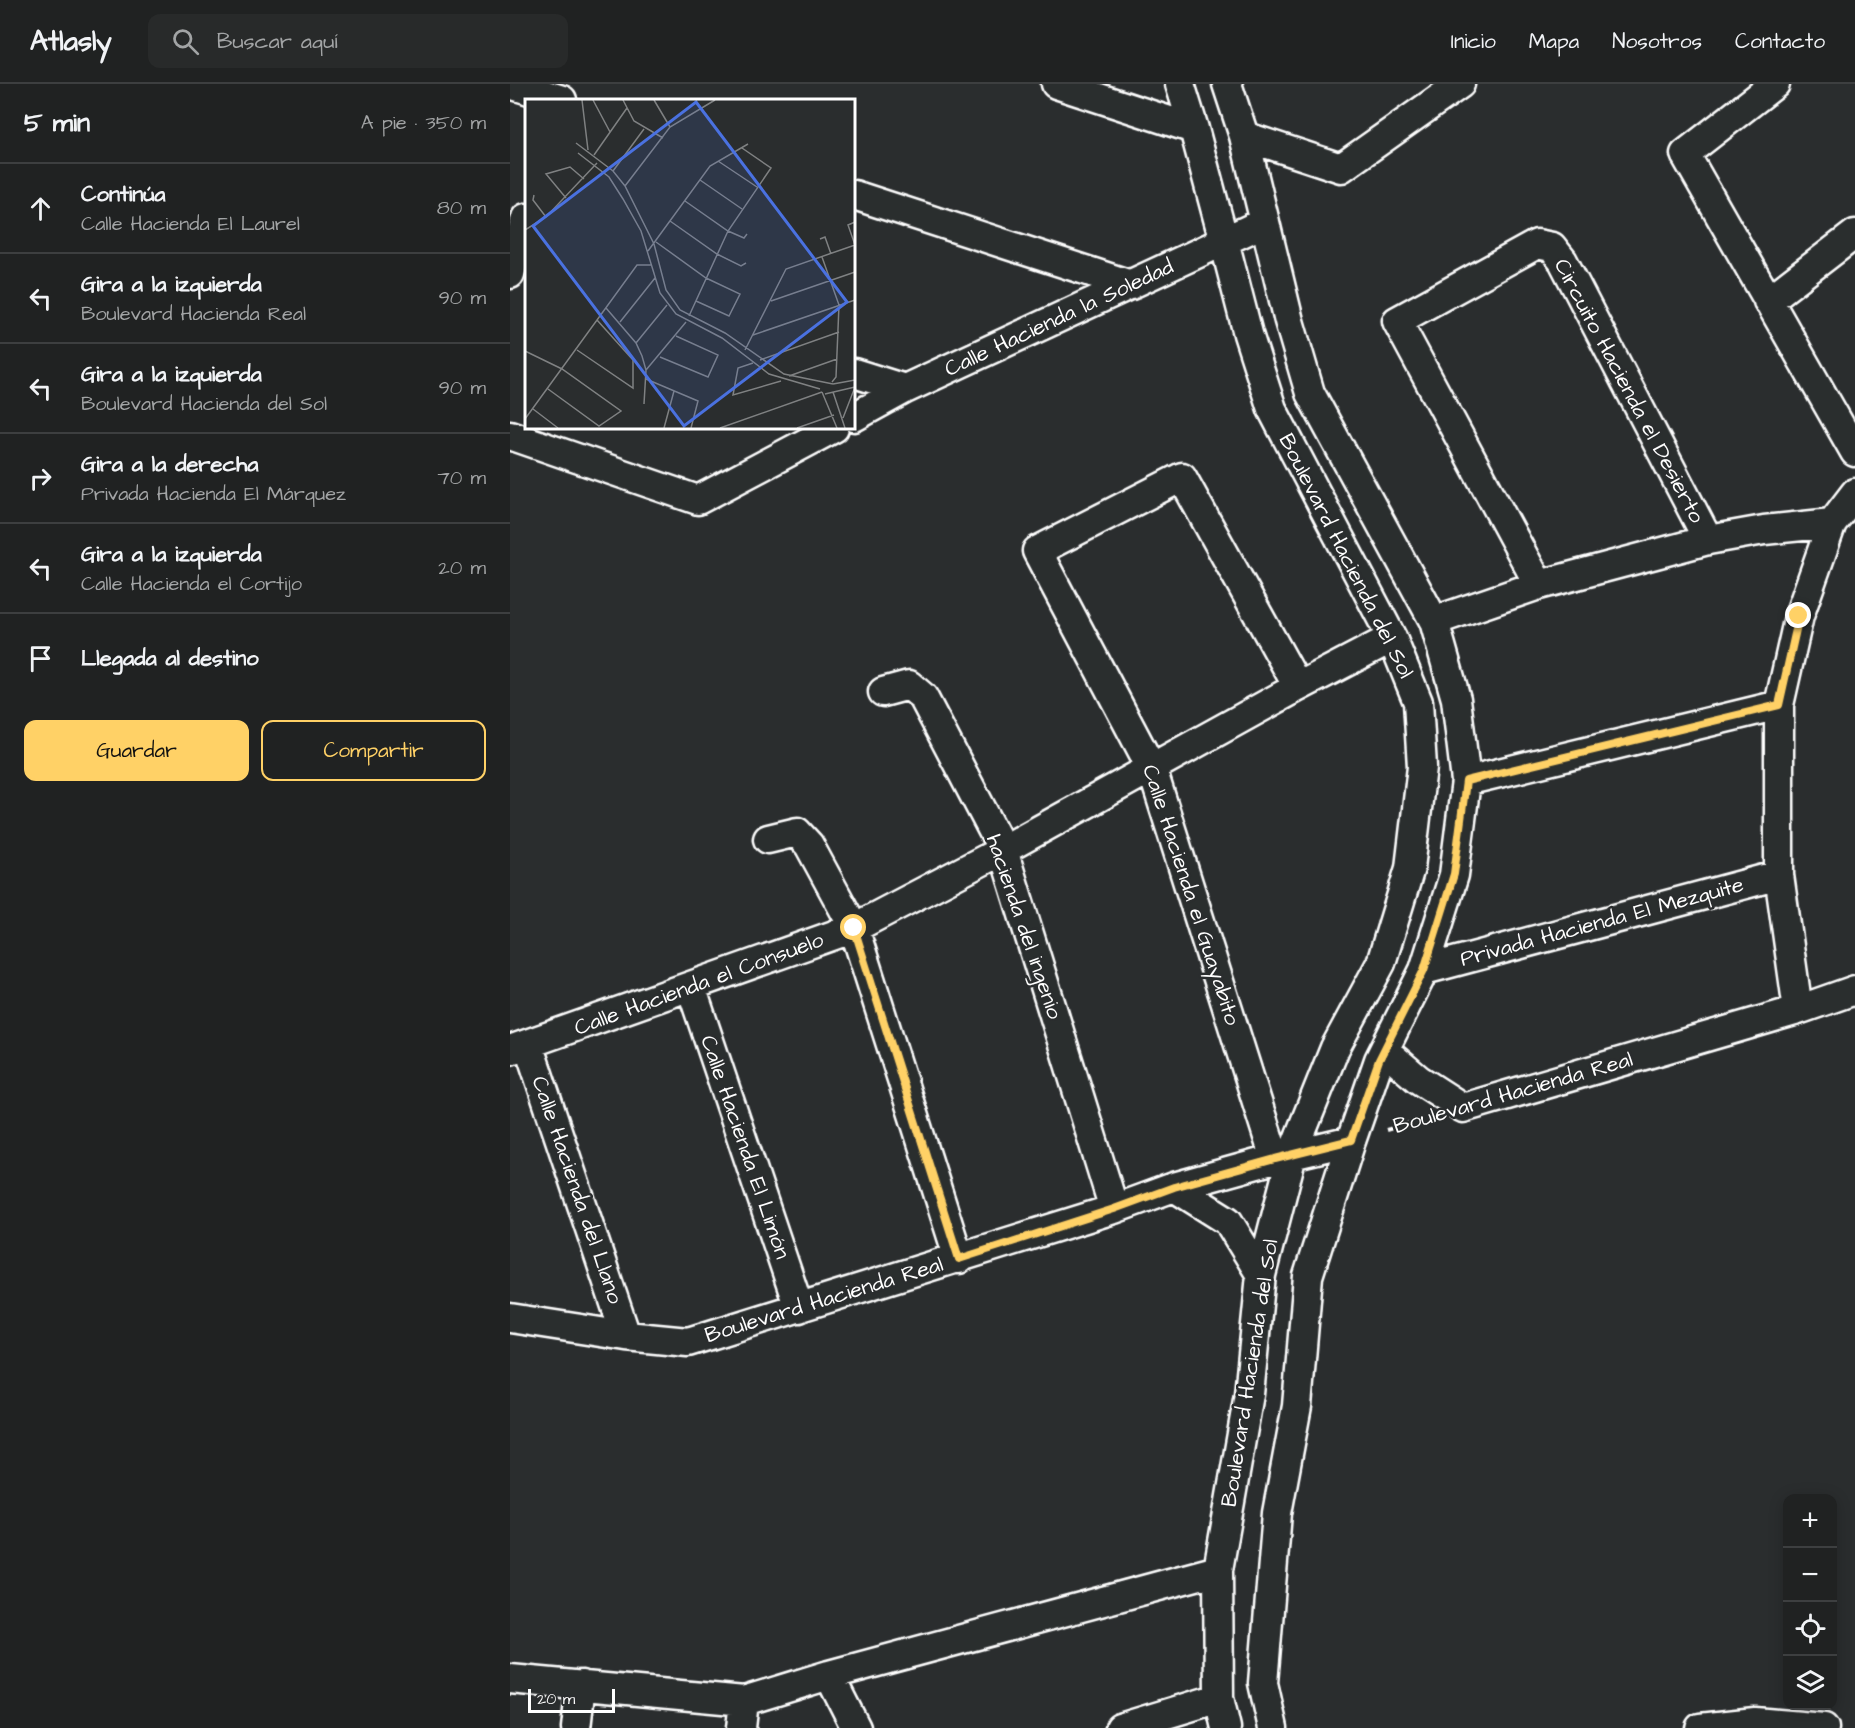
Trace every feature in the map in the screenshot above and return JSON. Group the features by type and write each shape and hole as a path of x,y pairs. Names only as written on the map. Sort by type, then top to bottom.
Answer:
{"street":[{"path":"510,84 558,99"},
{"path":"562,99 574,84"},
{"path":"1056,84 1194,129"},
{"name":"Boulevard Hacienda del Sol","path":"1180,84 1248,334 1272,409 1392,638 1418,702 1422,767 1410,867 1381,963 1335,1048 1283,1157 1261,1275 1249,1394 1218,1570 1219,1698 1226,1728"},
{"name":"Boulevard Hacienda del Sol","path":"1227,84 1244,136 1289,321 1310,393 1434,621 1456,699 1466,781 1454,874 1424,970 1384,1050 1351,1140 1308,1276 1297,1406 1278,1513 1263,1683 1273,1728"},
{"path":"1244,136 1341,168 1460,84"},
{"path":"1775,84 1685,154 1855,452"},
{"path":"855,195 1131,285"},
{"path":"515,267 525,222"},
{"name":"Calle Hacienda la Soledad","path":"855,416 905,389 1265,222"},
{"path":"1768,301 1855,234"},
{"name":"Circuito Hacienda el Desierto","path":"1539,585 1397,321 1537,244 1552,247 1563,261 1708,540"},
{"path":"855,373 905,389"},
{"path":"510,435 699,500 832,429"},
{"name":"Calle Hacienda el Guayabito","path":"1283,1157 1152,769 1037,551 1182,477 1298,687"},
{"path":"1798,1010 1779,874 1779,705 1799,616 1832,523 1855,493"},
{"path":"1434,621 1539,585 1708,540 1764,530 1832,523"},
{"name":"Calle Hacienda el Consuelo","path":"519,1047 854,928 1003,850 1298,687 1392,638"},
{"name":"hacienda del ingenio","path":"883,692 909,685 923,697 1003,850 1114,1209"},
{"path":"1466,781 1779,705"},
{"path":"768,839 797,832 809,845 854,928 959,1259"},
{"name":"Privada Hacienda El Mezquite","path":"1424,970 1779,874"},
{"name":"Calle Hacienda El Limón","path":"691,987 798,1308"},
{"name":"Boulevard Hacienda Real","path":"1462,1108 1798,1010 1855,990"},
{"name":"Calle Hacienda del Llano","path":"519,1047 626,1336"},
{"path":"1384,1050 1418,1079 1462,1108"},
{"name":"Boulevard Hacienda Real","path":"510,1318 626,1336 688,1342 959,1259 1114,1209 1174,1187 1351,1140"},
{"path":"1174,1187 1228,1221 1261,1275"},
{"path":"510,1679 581,1685 742,1715 829,1675 1218,1570"},
{"path":"829,1675 856,1728"},
{"path":"576,1728 581,1685"},
{"path":"1120,1728 1219,1698"},
{"path":"1701,1728 1755,1725 1824,1728"}],"path":[{"name":"Boulevard Hacienda Real","path":"1351,1140 1462,1108"}],"route":[{"path":"854,928 959,1259 1114,1209 1174,1187 1351,1140 1379,1060 1424,970 1454,874 1466,781 1779,705 1799,616"}]}
